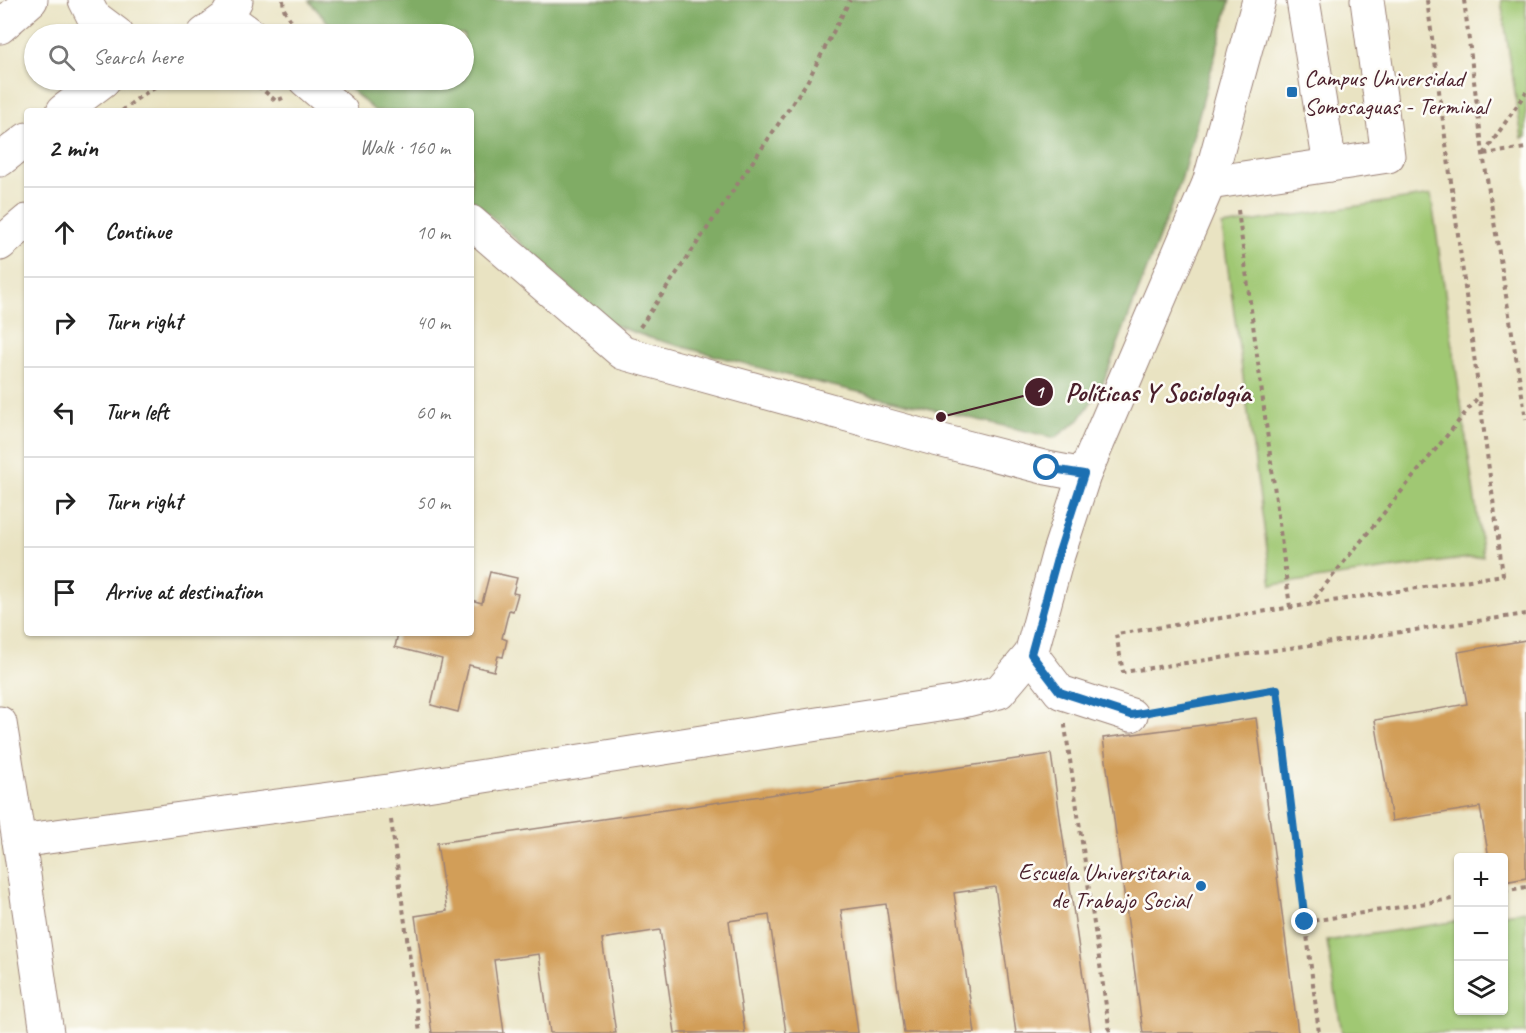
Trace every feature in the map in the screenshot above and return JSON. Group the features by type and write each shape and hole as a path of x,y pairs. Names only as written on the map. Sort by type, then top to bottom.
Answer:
{"street":[{"path":"0,27 31,0"},
{"path":"85,0 93,16 104,24"},
{"path":"19,841 388,791 959,702 999,692 1031,654 1058,555 1084,474 1222,181 1259,0"},
{"path":"1303,0 1330,165"},
{"path":"1222,181 1388,156 1367,0"},
{"path":"67,108 91,90"},
{"path":"315,90 333,108"},
{"path":"0,160 24,141"},
{"path":"0,244 24,224"},
{"path":"476,236 623,353 935,439 1047,468 1084,474"},
{"path":"1031,654 1060,692 1131,715"},
{"path":"0,723 47,1033"}],"path":[{"path":"283,0 284,9 293,24"},
{"path":"623,353 807,82 850,0"},
{"path":"1427,0 1503,575 1116,634 1123,672 1526,614"},
{"path":"1464,0 1483,154 1526,419"},
{"path":"125,108 151,90"},
{"path":"1483,154 1526,92"},
{"path":"1483,154 1526,148"},
{"path":"1222,181 1290,607"},
{"path":"1309,605 1480,396"},
{"path":"1131,715 1277,689 1319,1033"},
{"path":"1076,724 1065,726 1110,1033"},
{"path":"388,791 420,1033"},
{"path":"1508,890 1526,887"},
{"path":"1305,922 1454,899"}],"green space":[{"path":"1230,0 1181,181 1101,388 1079,420 1055,438 790,376 650,338 608,323 474,201 474,108 372,108 351,90 474,90 474,24 329,24 309,1"},
{"path":"1501,0 1526,0 1526,137 1522,138"},
{"path":"1431,195 1483,556 1272,585 1222,226"},
{"path":"1526,911 1526,1033 1342,1033 1327,941 1454,922 1454,1015 1508,1015 1508,913"}],"building":[{"path":"490,572 517,578 513,593 518,594 513,611 509,610 502,638 507,640 503,657 498,656 494,671 469,665 458,712 431,705 442,659 395,647 397,636 474,636 474,601 482,603"},
{"path":"1526,640 1526,878 1508,881 1508,853 1488,853 1480,807 1392,821 1375,720 1467,704 1458,652"},
{"name":"Escuela Universitaria de Trabajo Social","path":"1256,718 1298,1033 1143,1033 1103,738"},
{"path":"1051,754 1091,1033 1016,1033 995,887 954,893 975,1033 904,1033 886,904 841,910 858,1033 786,1033 769,915 729,921 745,1033 675,1033 660,930 602,939 616,1033 550,1033 539,954 494,960 504,1033 432,1033 415,916 447,911 437,843"}],"place":[{"name":"Campus Universidad Somosaguas - Terminal","path":"1292,92"},
{"name":"Políticas Y Sociología","path":"941,417"},
{"name":"Escuela Universitaria de Trabajo Social","path":"1201,886"}],"route":[{"path":"1047,468 1084,474 1058,555 1031,654 1060,692 1131,715 1277,689 1305,922"}]}
